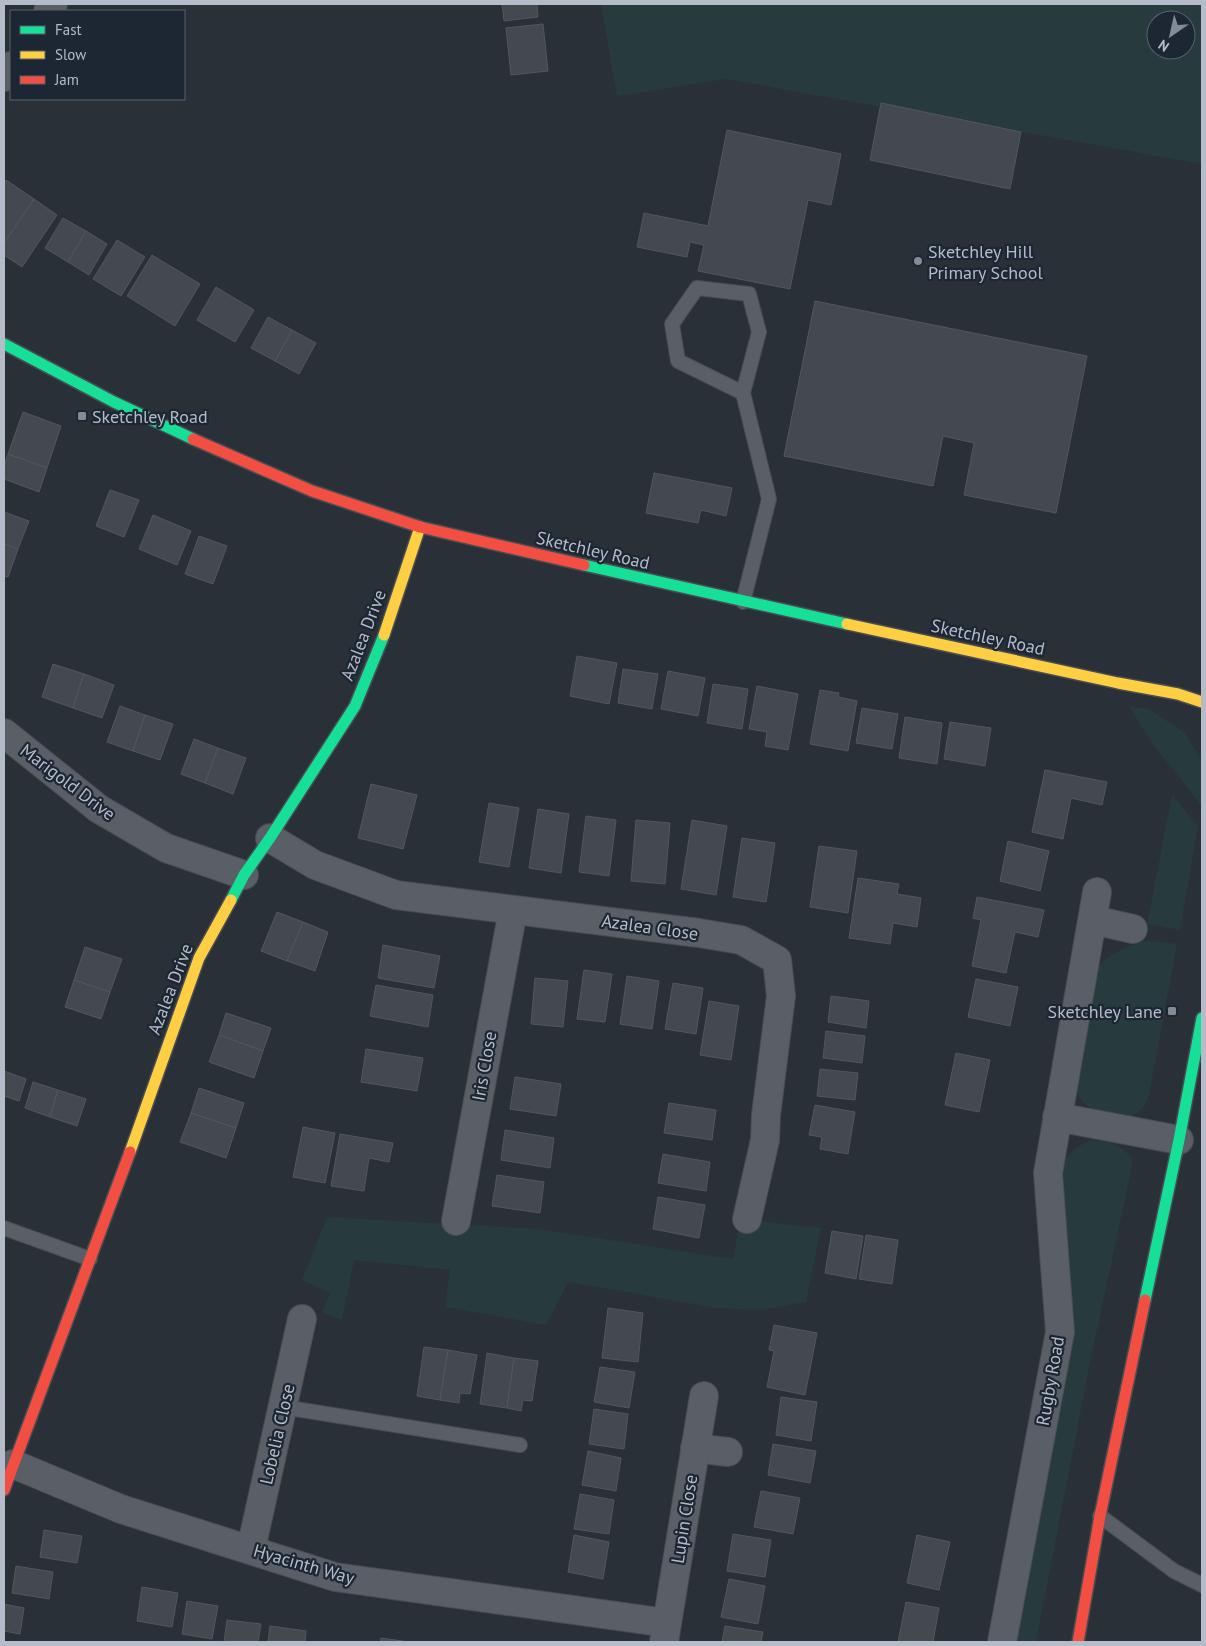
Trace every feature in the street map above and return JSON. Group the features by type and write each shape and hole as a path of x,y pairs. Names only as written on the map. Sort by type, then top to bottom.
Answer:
{"street":[{"name":"Sketchley Road","path":"4,344 114,402 217,450 312,491 420,526 744,602 1118,683 1178,694 1202,702"},
{"name":"Azalea Drive","path":"4,1490 116,1191 199,958 244,875 270,838 354,706 389,622 420,526"},
{"name":"Marigold Drive","path":"4,732 99,809 166,848 244,875"},
{"name":"Azalea Close","path":"270,838 315,864 396,895 741,940 777,960 781,996 766,1115 765,1140 747,1219"},
{"name":"Rugby Road","path":"1002,1642 1060,1332 1048,1173 1098,892"},
{"name":"Iris Close","path":"456,1221 512,910"},
{"path":"1093,920 1134,929"},
{"path":"1078,1642 1100,1516 1179,1140 1202,1018"},
{"path":"1057,1117 1179,1140"},
{"name":"Lobelia Close","path":"251,1549 302,1319"},
{"name":"Lupin Close","path":"666,1633 704,1396"},
{"path":"696,1448 728,1452"},
{"name":"Hyacinth Way","path":"13,1464 121,1509 336,1577 666,1633"}],"lane":[{"path":"743,393 678,361 672,324 697,288 749,294 759,332 743,393 769,499 744,602"},
{"path":"4,1228 90,1260"},
{"path":"283,1408 520,1445"},
{"path":"1100,1516 1174,1571 1202,1585"}],"green space":[{"path":"601,4 1202,4 1202,164 726,79 617,96"},
{"path":"1129,706 1149,709 1185,733 1202,761 1202,806 1152,743"},
{"path":"1172,795 1198,826 1180,930 1147,924"},
{"path":"1149,940 1177,944 1149,1095 1143,1108 1134,1114 1116,1118 1106,1116 1082,1101 1076,1091 1074,1077 1092,974 1104,961 1117,952"},
{"path":"1092,1140 1110,1143 1123,1150 1132,1158 1131,1171 1091,1358 1036,1642 1007,1642 1066,1330 1069,1264 1065,1240 1061,1165 1069,1154"},
{"path":"327,1217 539,1229 733,1259 740,1219 821,1228 806,1302 759,1310 716,1308 568,1282 546,1325 445,1307 450,1270 354,1260 342,1320 322,1312 330,1293 302,1280"}],"building":[{"path":"502,4 537,4 538,17 504,21"},
{"path":"543,24 548,71 511,75 506,28"},
{"path":"881,103 1021,132 1010,189 870,160"},
{"path":"727,130 841,154 831,205 808,200 790,289 698,271 704,245 690,242 687,257 637,247 644,213 708,226"},
{"path":"6,180 34,199 4,243 4,184"},
{"path":"34,199 57,215 22,267 4,255 4,243"},
{"path":"63,218 86,231 68,262 45,248"},
{"path":"86,231 107,244 89,275 68,262"},
{"path":"117,240 145,257 121,296 93,279"},
{"path":"152,255 200,284 175,326 127,296"},
{"path":"216,287 254,310 235,342 197,320"},
{"path":"815,301 1087,356 1056,513 964,495 974,443 943,436 933,486 784,456"},
{"path":"268,317 292,330 275,361 251,348"},
{"path":"292,330 316,343 299,374 275,361"},
{"path":"23,412 61,426 47,468 8,454"},
{"path":"8,454 47,468 39,492 4,479 4,466"},
{"path":"654,473 732,488 726,516 701,510 698,523 646,513"},
{"path":"110,490 139,500 124,537 96,526"},
{"path":"4,512 29,521 18,549 4,544"},
{"path":"153,515 191,531 177,565 139,549"},
{"path":"199,536 227,546 213,584 185,574"},
{"path":"4,544 18,549 8,577 4,576"},
{"path":"577,656 617,663 609,704 570,696"},
{"path":"53,664 84,674 73,708 42,697"},
{"path":"623,669 658,674 652,709 618,703"},
{"path":"668,671 705,678 698,716 661,709"},
{"path":"84,674 114,685 102,718 73,708"},
{"path":"713,684 748,689 742,729 707,723"},
{"path":"757,686 798,694 788,750 765,746 767,732 749,729"},
{"path":"820,690 839,693 838,697 857,701 848,751 810,744"},
{"path":"120,706 145,715 133,751 107,742"},
{"path":"862,708 898,714 892,749 856,743"},
{"path":"145,715 173,724 160,760 133,751"},
{"path":"905,717 942,723 937,764 899,758"},
{"path":"950,722 991,728 985,766 944,759"},
{"path":"194,739 218,748 205,783 181,774"},
{"path":"218,748 246,758 233,794 205,783"},
{"path":"1045,770 1107,782 1102,805 1071,798 1063,839 1032,832"},
{"path":"371,784 417,795 403,849 358,838"},
{"path":"489,803 519,808 509,867 479,862"},
{"path":"538,809 569,814 561,873 529,868"},
{"path":"586,816 616,820 609,876 579,872"},
{"path":"636,820 670,823 665,884 631,881"},
{"path":"692,820 727,826 716,895 681,889"},
{"path":"742,838 775,843 766,902 733,897"},
{"path":"1008,841 1049,851 1040,891 1000,881"},
{"path":"819,846 857,851 848,913 810,907"},
{"path":"858,878 899,884 897,894 921,898 917,927 893,923 890,944 849,938"},
{"path":"977,897 1044,910 1038,937 1015,932 1006,973 972,966 981,920 973,918"},
{"path":"277,912 303,922 287,961 261,951"},
{"path":"303,922 328,932 315,971 287,961"},
{"path":"383,945 440,956 434,988 378,978"},
{"path":"85,947 122,959 110,992 74,980"},
{"path":"584,970 612,974 605,1022 577,1019"},
{"path":"627,976 659,981 652,1029 620,1024"},
{"path":"535,978 568,981 563,1027 531,1024"},
{"path":"976,979 1018,987 1010,1026 968,1017"},
{"path":"74,980 110,992 101,1019 65,1007"},
{"path":"673,983 703,988 696,1034 665,1029"},
{"path":"376,985 433,995 428,1027 370,1016"},
{"path":"831,996 869,1001 866,1028 828,1022"},
{"path":"709,1001 739,1006 731,1060 700,1055"},
{"path":"226,1013 271,1028 263,1051 219,1035"},
{"path":"826,1031 865,1036 862,1063 823,1058"},
{"path":"219,1035 263,1051 254,1078 209,1062"},
{"path":"366,1049 423,1058 417,1091 361,1082"},
{"path":"956,1053 990,1060 979,1112 945,1105"},
{"path":"820,1069 858,1073 855,1100 817,1096"},
{"path":"4,1071 26,1079 19,1101 4,1096"},
{"path":"515,1077 561,1084 556,1116 510,1109"},
{"path":"33,1082 58,1090 50,1117 25,1108"},
{"path":"199,1088 244,1103 236,1128 191,1113"},
{"path":"58,1090 86,1099 77,1126 50,1117"},
{"path":"669,1103 716,1110 712,1140 664,1133"},
{"path":"815,1105 855,1112 848,1154 820,1149 822,1137 809,1135"},
{"path":"191,1113 236,1128 226,1158 180,1142"},
{"path":"303,1127 335,1133 325,1183 293,1177"},
{"path":"505,1130 554,1138 550,1168 501,1160"},
{"path":"340,1134 393,1143 389,1162 369,1158 364,1191 331,1186"},
{"path":"663,1154 710,1162 706,1191 658,1183"},
{"path":"497,1175 544,1182 540,1213 492,1206"},
{"path":"658,1197 705,1205 699,1238 653,1229"},
{"path":"832,1231 863,1236 856,1279 825,1273"},
{"path":"866,1235 898,1240 892,1284 859,1279"},
{"path":"608,1308 643,1313 638,1362 602,1358"},
{"path":"774,1325 817,1333 805,1395 767,1387 774,1351 769,1350"},
{"path":"424,1347 448,1350 440,1400 417,1396"},
{"path":"448,1350 477,1355 470,1394 460,1393 459,1403 440,1400"},
{"path":"487,1353 514,1358 507,1408 480,1404"},
{"path":"514,1358 538,1361 532,1401 523,1400 521,1411 507,1408"},
{"path":"600,1367 635,1372 629,1408 594,1402"},
{"path":"781,1397 817,1402 811,1441 776,1435"},
{"path":"594,1409 628,1414 624,1449 589,1444"},
{"path":"773,1444 816,1451 810,1483 768,1475"},
{"path":"588,1451 621,1458 616,1491 582,1485"},
{"path":"761,1491 800,1498 793,1534 754,1527"},
{"path":"580,1494 614,1500 609,1534 574,1529"},
{"path":"44,1530 82,1536 77,1563 40,1557"},
{"path":"733,1534 771,1540 765,1577 727,1571"},
{"path":"574,1535 609,1542 603,1579 568,1572"},
{"path":"917,1535 950,1542 939,1590 907,1583"},
{"path":"16,1566 53,1572 49,1599 12,1593"},
{"path":"729,1579 765,1586 758,1624 721,1617"},
{"path":"142,1587 178,1593 172,1627 137,1621"},
{"path":"187,1601 218,1606 212,1639 182,1634"},
{"path":"906,1602 939,1608 933,1642 898,1642"},
{"path":"4,1604 24,1608 20,1634 4,1631"},
{"path":"227,1620 261,1624 258,1642 224,1642"},
{"path":"270,1626 306,1631 305,1642 268,1642"},
{"path":"725,1626 763,1632 761,1642 722,1642"},
{"path":"381,1638 409,1642 380,1642"}],"traffic: fast":[{"path":"4,344 114,402 193,439"},
{"path":"584,565 847,624"},
{"path":"231,900 244,875 355,706 384,635"},
{"path":"1145,1300 1179,1140 1202,1018"}],"traffic: slow":[{"path":"384,635 420,527"},
{"path":"847,624 1118,683 1178,694 1202,702"},
{"path":"130,1152 199,958 231,900"}],"traffic: jam":[{"path":"193,439 312,491 420,527 584,565"},
{"path":"4,1490 130,1152"},
{"path":"1078,1642 1100,1516 1145,1300"}],"place":[{"name":"Sketchley Hill Primary School","path":"918,261"},
{"name":"Sketchley Road","path":"82,416"},
{"name":"Sketchley Lane","path":"1172,1011"}]}
